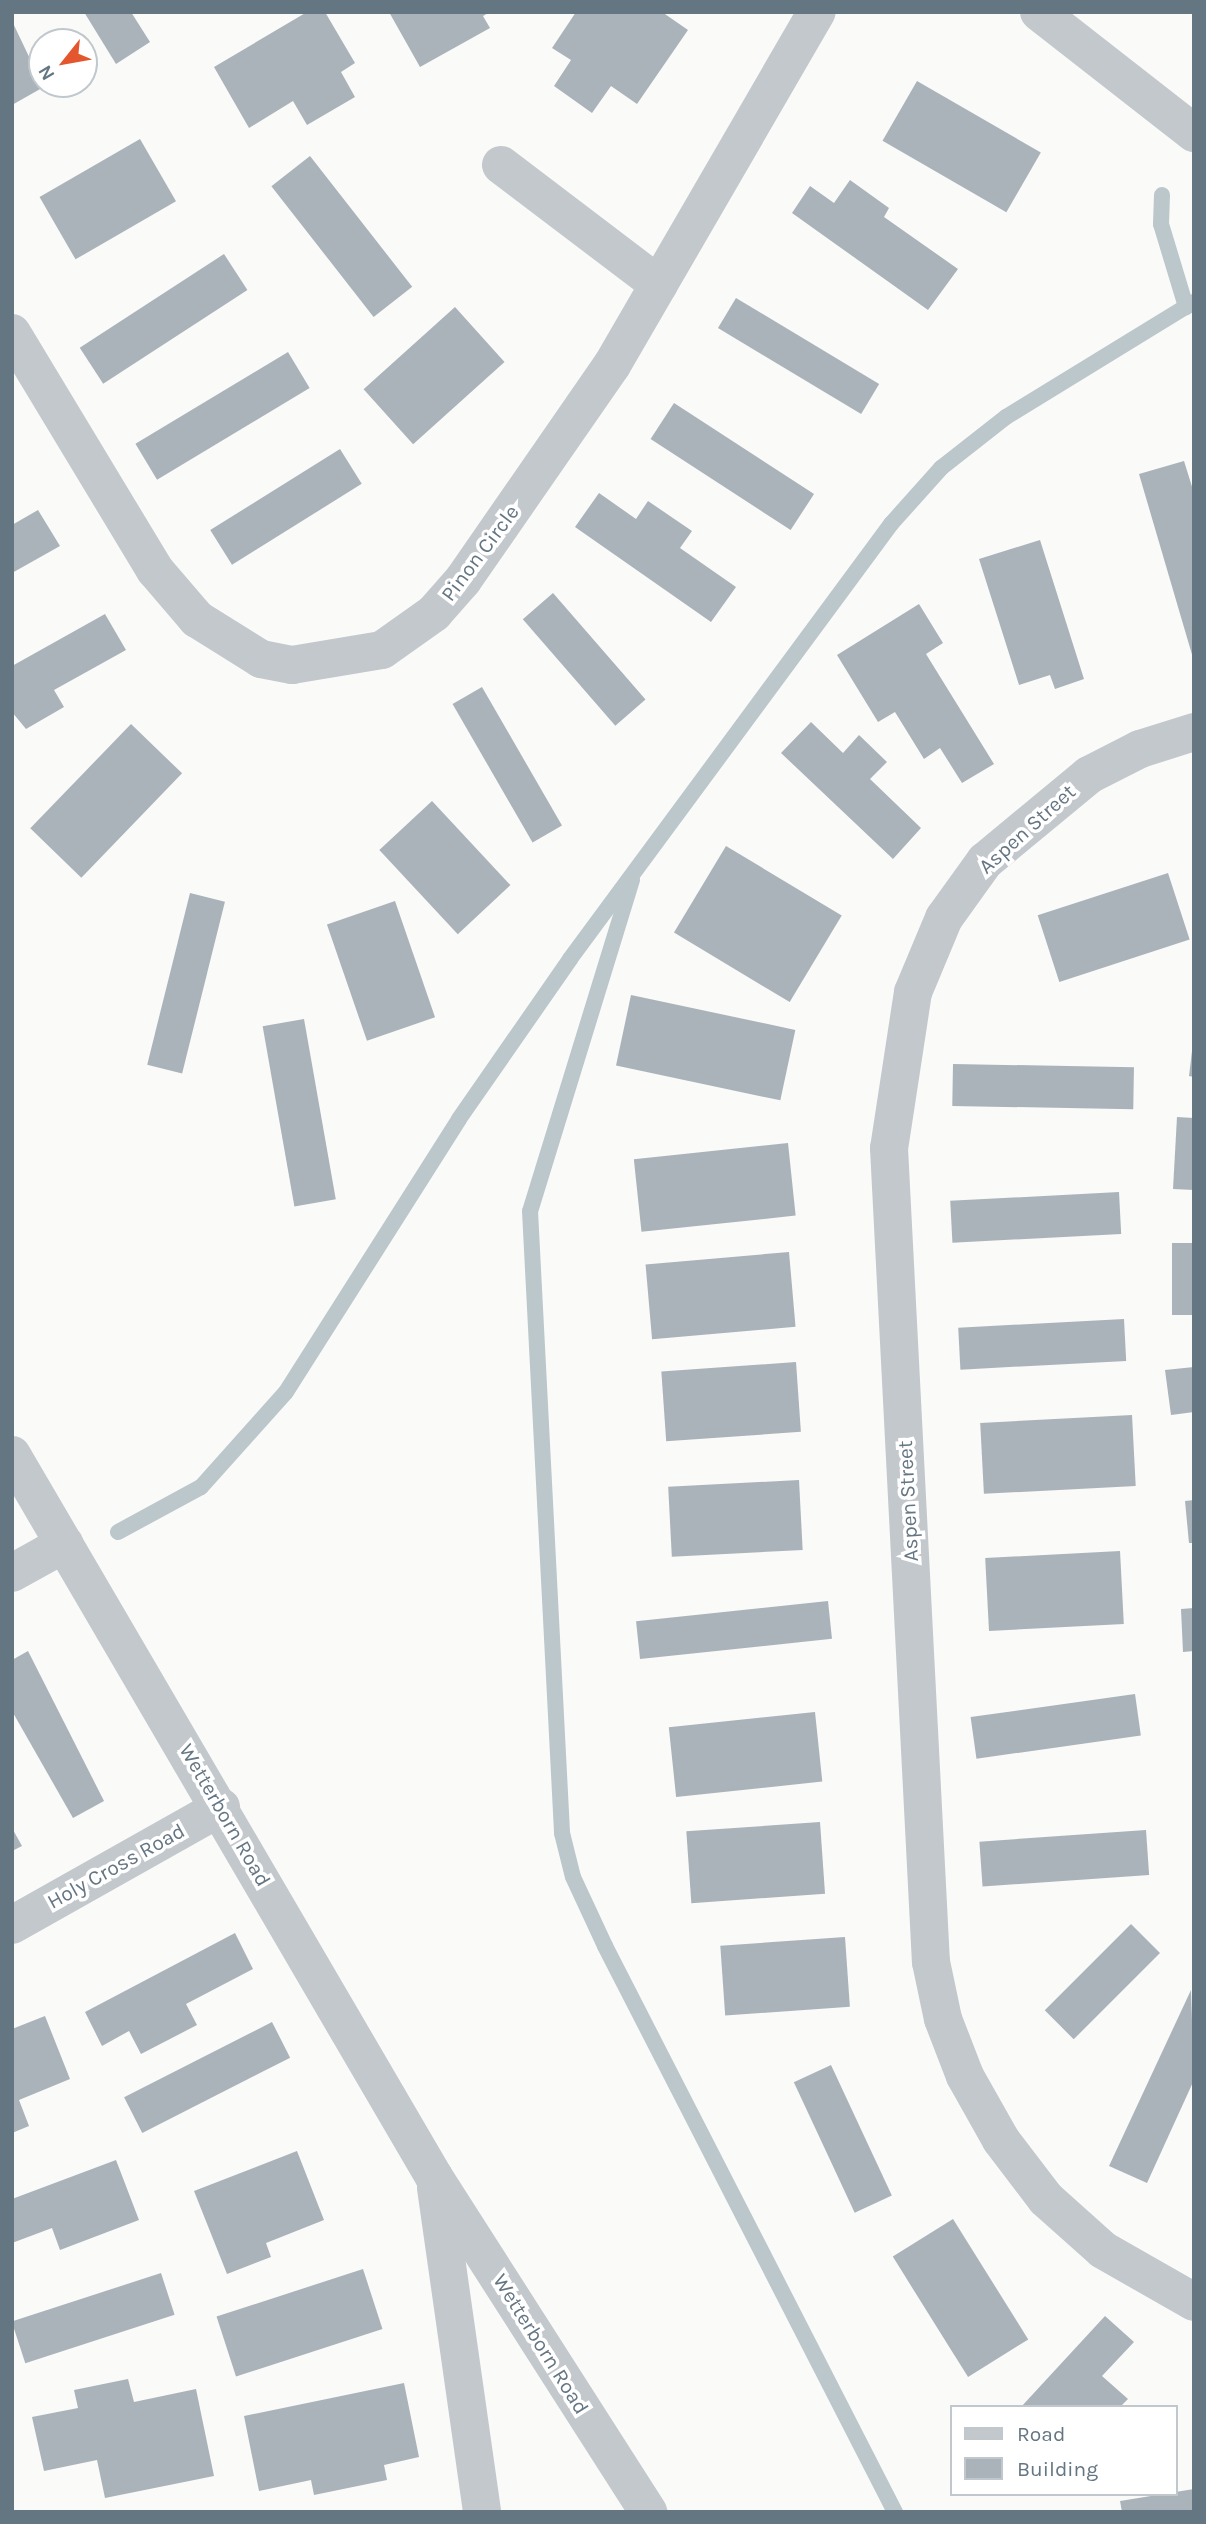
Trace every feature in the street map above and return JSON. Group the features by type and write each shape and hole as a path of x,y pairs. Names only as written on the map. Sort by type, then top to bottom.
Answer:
{"street":[{"name":"Pinon Circle","path":"12,333 155,570 197,619 261,659 292,666 333,663 382,650 408,634 463,580 612,365 817,12"},
{"path":"1039,12 1194,133"},
{"path":"501,165 659,285"},
{"name":"Aspen Street","path":"1194,732 1140,749 1089,775 985,861 943,918 914,992 889,1148 931,1962 943,2019 965,2076 1001,2140 1046,2199 1103,2250 1194,2302"},
{"name":"Wetterborn Road","path":"12,1455 221,1807 435,2177 648,2512"},
{"path":"12,1573 64,1544"},
{"name":"Holy Cross Road","path":"12,1925 221,1807"},
{"name":"Wetterborn Road","path":"435,2177 482,2512"}],"building":[{"path":"84,12 131,12 150,42 116,64 98,35 98,28 94,28"},
{"path":"307,12 325,12 355,63 341,72 355,97 307,125 293,101 249,128 214,67"},
{"path":"389,12 490,12 483,16 490,28 420,67"},
{"path":"576,12 662,12 688,30 637,104 611,86 592,113 554,86 571,60 552,48"},
{"path":"12,21 28,55 28,96 12,105"},
{"path":"917,81 1041,152 1006,212 882,141"},
{"path":"140,139 176,201 76,259 40,197"},
{"path":"310,156 412,287 374,317 271,186"},
{"path":"850,180 889,208 884,217 958,269 928,310 792,213 810,186 834,203"},
{"path":"224,254 247,290 103,384 80,348"},
{"path":"736,298 879,384 861,414 718,328"},
{"path":"455,307 505,362 413,444 364,389"},
{"path":"288,352 310,388 157,480 135,444"},
{"path":"674,403 814,494 791,530 651,439"},
{"path":"340,449 362,484 232,565 210,530"},
{"path":"1184,461 1194,493 1193,658 1139,474"},
{"path":"599,493 636,519 648,501 692,531 680,548 736,587 711,622 575,527"},
{"path":"38,510 60,546 12,573 12,525"},
{"path":"1040,540 1084,679 1055,689 1050,675 1019,685 979,559"},
{"path":"553,593 646,699 615,726 523,619"},
{"path":"919,604 943,643 926,654 994,764 962,783 940,748 924,759 895,712 878,722 837,655"},
{"path":"105,614 126,650 54,690 64,707 26,729 12,712 12,666"},
{"path":"482,687 562,826 533,843 453,704"},
{"path":"811,722 843,753 859,735 887,762 870,779 921,828 893,859 781,753"},
{"path":"131,724 182,773 81,878 30,828"},
{"path":"432,801 510,885 458,934 379,850"},
{"path":"726,846 842,916 790,1002 674,933"},
{"path":"1168,873 1190,940 1059,982 1038,915"},
{"path":"190,893 225,902 182,1073 147,1065"},
{"path":"395,901 435,1017 367,1041 327,924"},
{"path":"631,995 795,1030 780,1100 616,1065"},
{"path":"304,1019 336,1199 294,1207 263,1026"},
{"path":"1194,1051 1194,1077 1189,1076"},
{"path":"953,1064 1134,1067 1133,1109 952,1106"},
{"path":"1177,1117 1194,1118 1194,1190 1173,1189"},
{"path":"788,1143 796,1216 641,1232 634,1159"},
{"path":"1119,1192 1121,1234 952,1243 950,1201"},
{"path":"1172,1243 1194,1243 1194,1315 1172,1315"},
{"path":"789,1252 796,1327 652,1339 646,1265"},
{"path":"1124,1319 1126,1361 960,1370 958,1328"},
{"path":"796,1362 801,1432 666,1441 661,1371"},
{"path":"1194,1367 1194,1412 1171,1415 1165,1370"},
{"path":"1132,1415 1136,1486 984,1494 980,1423"},
{"path":"799,1480 803,1550 672,1557 668,1487"},
{"path":"1194,1500 1194,1543 1189,1543 1185,1501"},
{"path":"1120,1551 1124,1624 989,1631 985,1558"},
{"path":"828,1601 832,1639 640,1659 636,1621"},
{"path":"1194,1608 1194,1651 1183,1652 1181,1609"},
{"path":"28,1651 104,1801 73,1818 12,1711 12,1660"},
{"path":"1135,1694 1141,1736 976,1759 971,1717"},
{"path":"815,1712 822,1782 676,1797 669,1727"},
{"path":"820,1822 825,1894 691,1903 686,1831"},
{"path":"12,1828 22,1846 12,1851"},
{"path":"1146,1830 1149,1875 983,1887 979,1842"},
{"path":"1131,1924 1160,1953 1074,2039 1045,2010"},
{"path":"235,1933 253,1969 186,2004 197,2025 141,2054 129,2031 102,2046 85,2012"},
{"path":"845,1937 850,2007 725,2016 720,1946"},
{"path":"1191,1990 1194,2080 1147,2183 1109,2166"},
{"path":"45,2016 70,2079 19,2100 29,2126 12,2133 12,2029"},
{"path":"272,2022 290,2058 142,2133 124,2097"},
{"path":"831,2065 892,2196 855,2213 794,2082"},
{"path":"297,2151 324,2220 266,2243 271,2257 227,2274 194,2191"},
{"path":"116,2160 139,2220 60,2250 52,2228 12,2243 12,2199"},
{"path":"953,2219 1028,2339 968,2377 893,2257"},
{"path":"363,2269 382,2329 236,2377 217,2317"},
{"path":"161,2273 175,2315 25,2363 12,2321"},
{"path":"1105,2316 1134,2342 1102,2376 1128,2399 1122,2405 1023,2405"},
{"path":"128,2379 134,2402 196,2389 214,2476 105,2498 97,2460 44,2471 32,2417 78,2408 74,2390"},
{"path":"404,2383 419,2457 384,2465 387,2480 314,2495 311,2480 259,2491 244,2416"},
{"path":"1194,2489 1194,2512 1122,2512 1120,2501 1151,2496 1178,2496 1178,2492"}],"waterway":[{"path":"1162,195 1161,224 1186,307"},
{"path":"118,1532 201,1487 286,1392 459,1119 570,959 891,524 941,468 1006,417 1194,302"},
{"path":"632,880 530,1211 562,1833 573,1877 605,1946 895,2512"}]}
